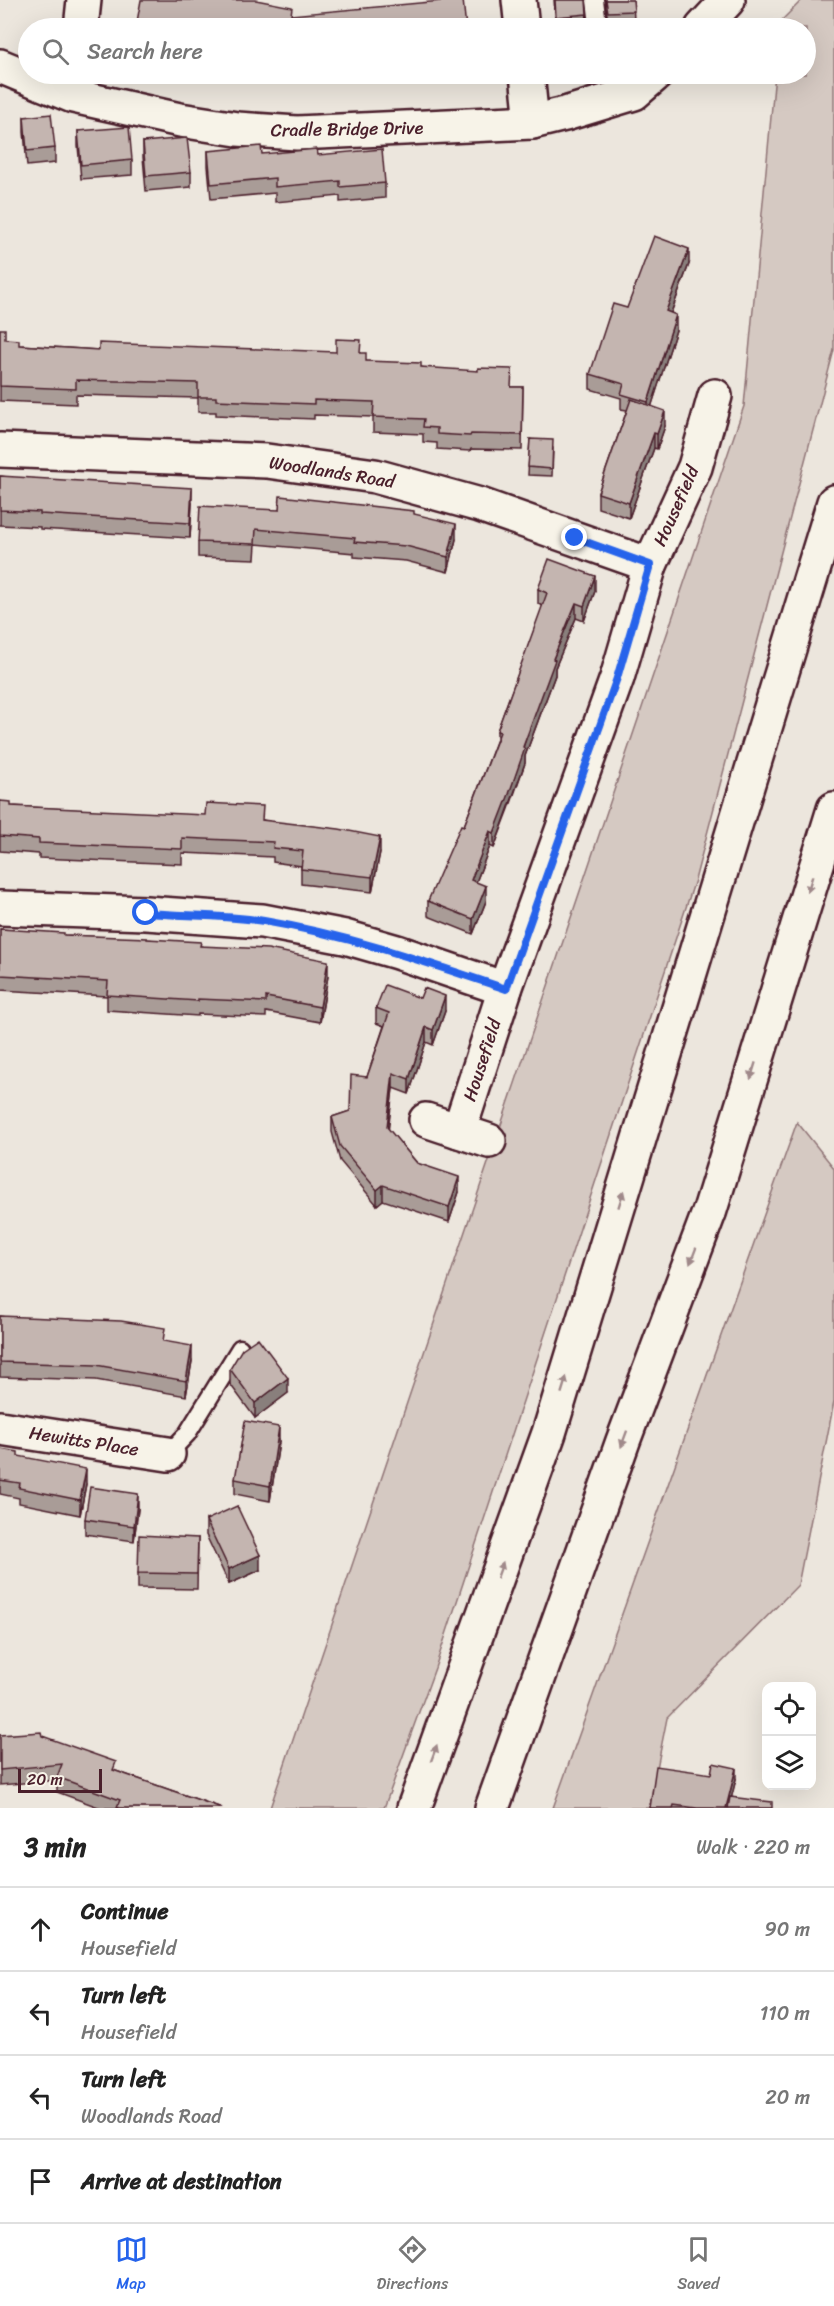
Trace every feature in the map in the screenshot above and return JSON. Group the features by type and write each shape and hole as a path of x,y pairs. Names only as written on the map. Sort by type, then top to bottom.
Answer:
{"main road":[{"path":"82,18 84,0"},
{"path":"519,0 521,18"},
{"path":"711,18 728,0"},
{"name":"Cradle Bridge Drive","path":"0,66 18,71"},
{"path":"528,84 532,122"},
{"name":"Cradle Bridge Drive","path":"74,85 180,120 237,129 297,133 532,122 634,93 644,84"},
{"name":"Housefield","path":"426,1120 474,1136 506,989 617,678 650,565 694,466 715,396"},
{"name":"Woodlands Road","path":"0,450 267,461 375,476 480,505 650,565"},
{"path":"414,1808 549,1433 834,502"},
{"path":"492,1808 619,1452 710,1210 834,809"},
{"path":"0,908 146,913 262,921 345,937 506,989"},
{"name":"Hewitts Place","path":"0,1428 168,1454"}],"lane":[{"path":"595,0 597,18"},
{"path":"168,1454 187,1434 240,1348"}],"shaded area":[{"path":"802,0 834,0 834,350 695,880 435,1668 384,1808 270,1808 744,406 774,84 816,84 816,18 784,18"},
{"path":"797,1122 834,1168 834,1402 798,1585 667,1718 649,1808 553,1808"}],"building":[{"path":"141,0 256,0 292,7 291,15 463,0 465,18 138,18"},
{"path":"555,0 586,0 587,14 556,17"},
{"path":"606,0 633,0 634,11 608,12"},
{"path":"51,114 55,148 27,151 24,117"},
{"path":"129,127 132,160 81,165 78,131"},
{"path":"187,138 191,172 146,176 143,142"},
{"path":"261,146 262,154 317,149 318,155 382,149 385,183 340,187 340,181 275,187 275,178 211,184 208,151"},
{"path":"654,236 689,249 666,311 676,315 648,402 621,394 624,384 590,374 613,304 627,308"},
{"path":"0,329 5,329 5,339 19,340 19,345 99,350 99,343 336,352 336,339 361,340 360,353 366,353 366,361 421,363 421,367 478,371 478,368 512,369 511,387 523,387 522,435 437,434 437,428 423,427 424,419 373,417 374,402 314,400 314,404 216,400 216,397 198,397 198,383 76,380 76,389 0,386"},
{"path":"631,399 665,411 657,434 654,433 629,503 598,493"},
{"path":"530,439 553,440 552,469 528,467"},
{"path":"0,476 192,488 190,523 0,510"},
{"path":"280,496 414,511 414,514 456,524 448,557 406,546 354,542 355,538 256,529 255,544 198,542 200,506 279,510"},
{"path":"549,559 595,576 584,606 576,603 553,659 555,660 523,747 525,748 509,794 494,833 490,831 471,880 486,886 473,919 428,901 461,825 464,826 500,732 497,731 547,593 538,589"},
{"path":"0,801 11,802 11,806 205,815 206,803 263,806 262,820 339,829 380,837 372,877 301,869 303,851 273,848 274,842 182,838 182,849 39,843 39,839 0,836"},
{"path":"0,929 64,933 64,935 201,942 200,946 268,949 328,961 320,1007 266,997 266,1002 198,999 198,1001 107,995 108,981 0,975"},
{"path":"385,985 420,998 424,988 445,996 433,1030 426,1027 409,1079 393,1073 387,1127 417,1163 459,1177 449,1207 383,1185 377,1190 340,1146 332,1117 350,1111 351,1075 367,1077 389,1013 376,1008"},
{"path":"0,1316 121,1321 165,1328 163,1341 192,1346 186,1381 96,1365 0,1362"},
{"path":"258,1338 288,1378 255,1403 230,1369 242,1349"},
{"path":"245,1421 279,1427 270,1486 235,1479"},
{"path":"0,1449 18,1452 18,1456 86,1469 80,1500 19,1488 20,1483 0,1480"},
{"path":"90,1487 138,1494 134,1526 85,1519"},
{"path":"237,1506 260,1555 229,1569 206,1520"},
{"path":"139,1535 198,1538 197,1574 138,1573"},
{"path":"41,1732 42,1736 116,1762 113,1770 222,1808 119,1808 117,1807 120,1800 57,1777 62,1764 0,1770 0,1735"},
{"path":"713,1763 736,1768 726,1808 674,1805 673,1808 650,1808 656,1766 711,1774"},
{"path":"730,1797 772,1802 772,1808 728,1808"}],"route":[{"path":"146,913 262,921 345,937 506,989 617,678 650,565 575,538"}]}
